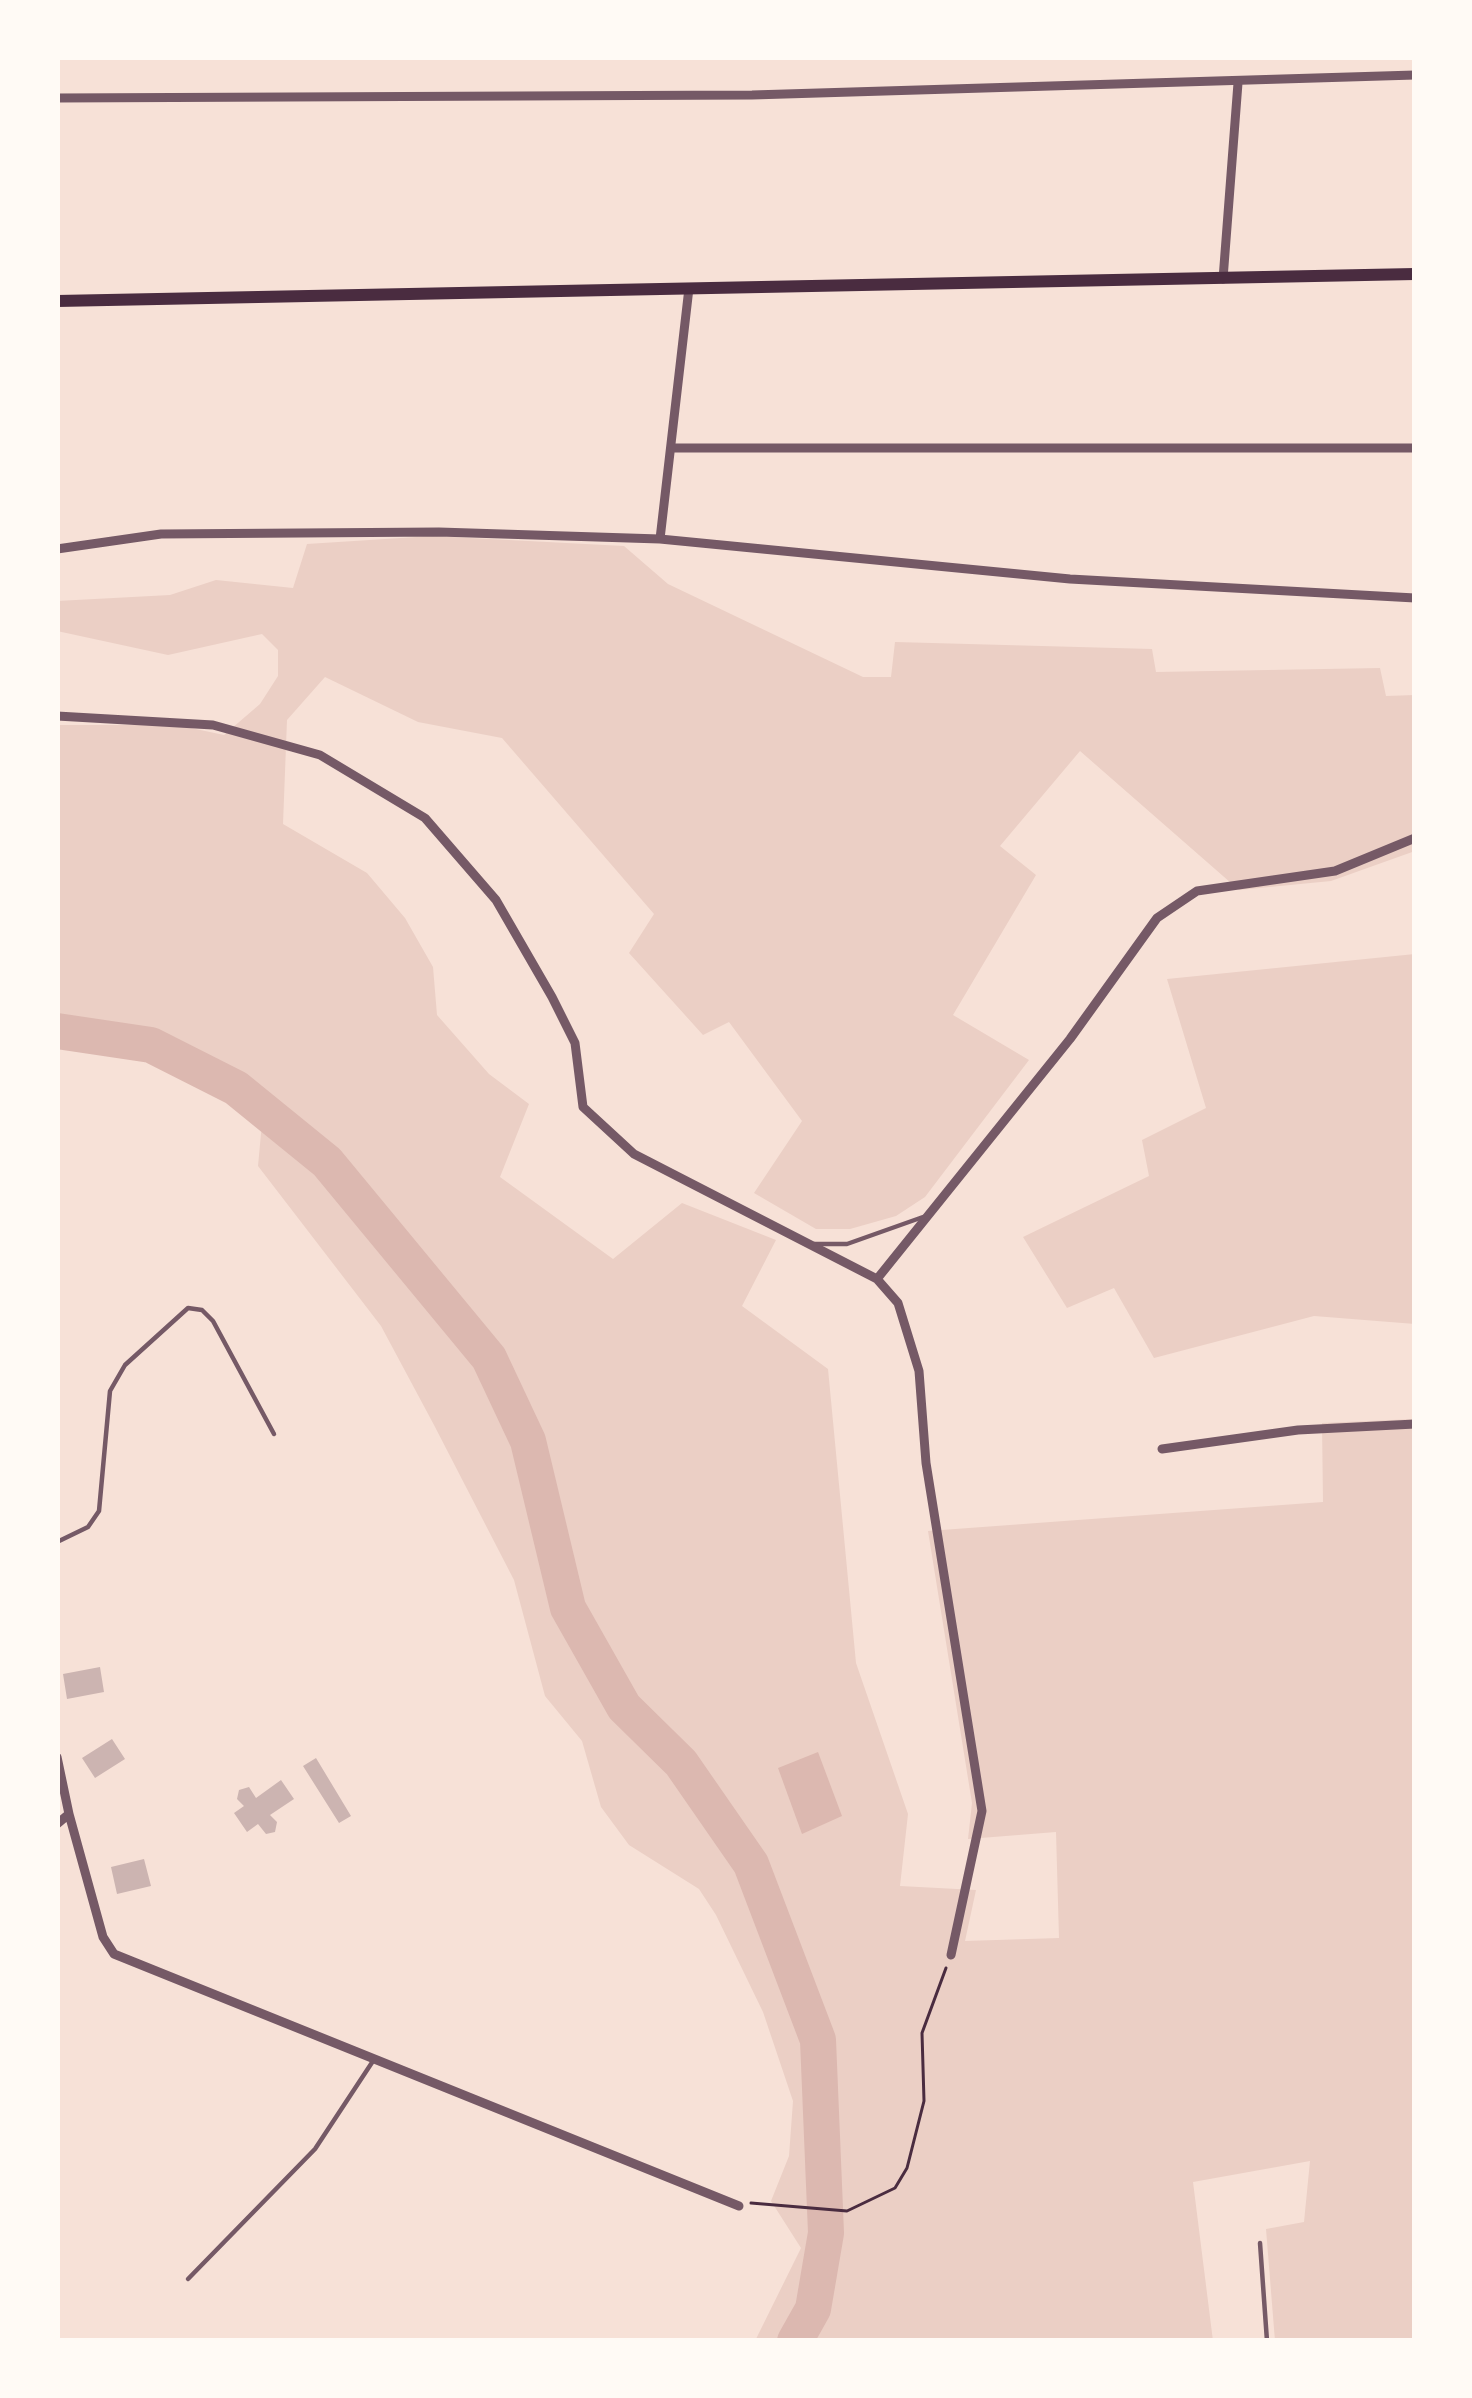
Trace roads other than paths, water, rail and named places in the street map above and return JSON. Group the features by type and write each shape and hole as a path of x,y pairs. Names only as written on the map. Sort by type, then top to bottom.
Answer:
{"main road":[{"path":"57,301 1415,274"}],"street":[{"path":"57,98 729,95 1415,75"},
{"path":"1222,279 1238,83"},
{"path":"660,539 689,288"},
{"path":"671,448 1415,448"},
{"path":"57,549 161,534 439,532 660,539 1070,579 1415,598"},
{"path":"57,716 213,725 320,755 425,818 496,900 552,997 575,1043 583,1107 634,1154 877,1279 898,1303 919,1372 926,1462 982,1811 951,1955"},
{"path":"877,1279 1070,1039 1157,918 1197,891 1335,872 1415,838"},
{"path":"1162,1449 1298,1430 1415,1424"},
{"path":"57,1757 103,1937 114,1954 140,1969 376,2056 739,2206"},
{"path":"57,1824 69,1814"}],"lane":[{"path":"804,1244 847,1244 928,1215"},
{"path":"57,1542 88,1527 98,1510 110,1391 125,1365 188,1308 202,1310 212,1322 274,1434"},
{"path":"188,2279 315,2149 376,2056"},
{"path":"1260,2243 1267,2341"}],"waterway":[{"path":"57,1031 151,1045 236,1088 327,1162 489,1358 528,1441 568,1608 624,1707 681,1763 751,1864 818,2040 826,2233 813,2309 795,2341"}]}
